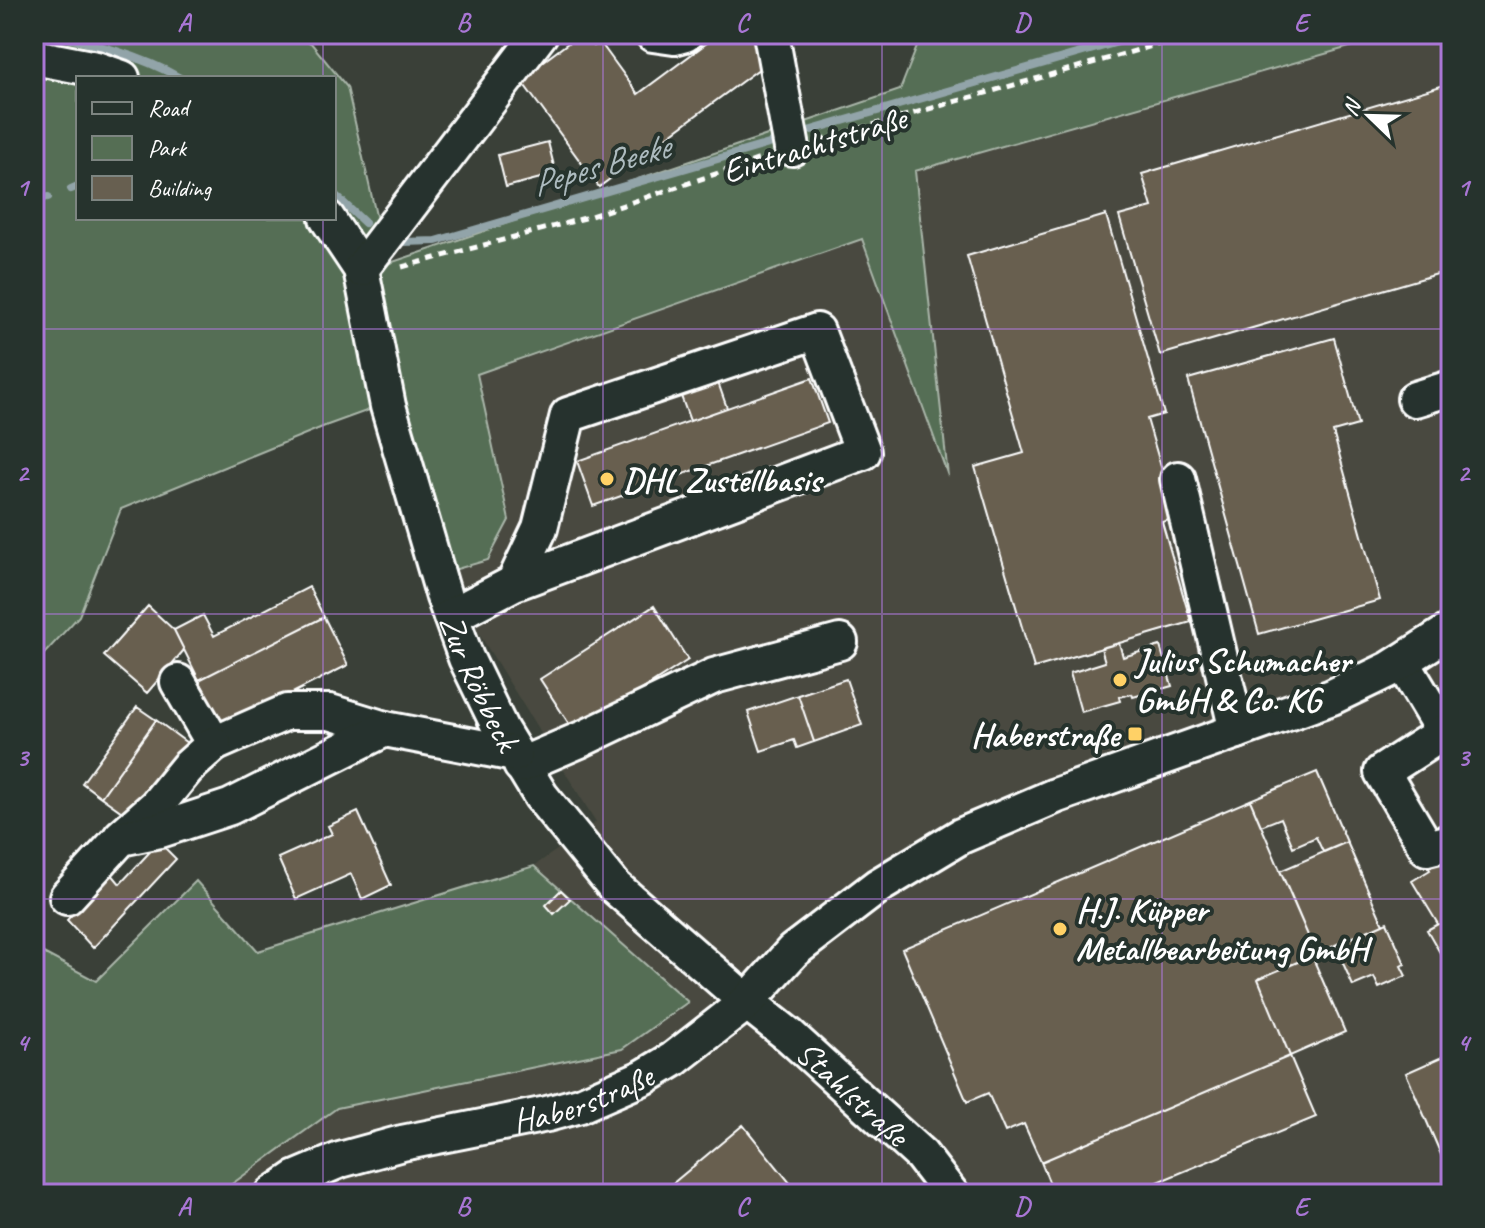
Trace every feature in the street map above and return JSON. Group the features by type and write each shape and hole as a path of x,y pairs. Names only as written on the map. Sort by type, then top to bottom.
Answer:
{"street":[{"path":"328,220 362,273 540,34"},
{"path":"653,34 674,37 685,34"},
{"path":"771,34 792,148"},
{"path":"34,57 116,76"},
{"name":"Zur Röbbeck","path":"362,273 388,406 451,616 466,658 501,730 541,796 615,887 747,1002"},
{"path":"451,616 514,583 863,452 817,331 568,415 540,528 514,583"},
{"path":"1415,399 1451,388"},
{"path":"1178,479 1237,731"},
{"name":"Haberstraße","path":"273,1194 295,1179 340,1160 402,1143 580,1105 644,1077 674,1059 747,1002 793,951 878,886 961,836 1055,796 1332,697 1402,662 1451,630"},
{"path":"67,897 121,838 156,806 187,768 214,744 287,712 330,712 385,729 518,760 582,739 714,676 840,642"},
{"path":"1402,662 1448,738 1382,772 1427,848 1451,842"},
{"path":"178,682 214,744"},
{"path":"121,838 160,830 230,807 385,729"},
{"name":"Stahlstraße","path":"747,1002 790,1036 921,1155 951,1194"}],"path":[{"name":"Eintrachtstraße","path":"362,273 585,218 792,148 1195,34"}],"shaded area":[{"path":"1395,34 1451,34 1451,1194 218,1194 337,1108 622,1049 688,1002 534,866 596,822 481,637 450,571 509,520 477,374 862,239 947,471 915,171"}],"green space":[{"path":"34,34 291,34 311,43 347,87 387,264 900,90 922,34 1395,34 915,171 948,476 862,239 477,374 509,520 488,560 450,571 402,398 121,509 79,616 34,665"},
{"path":"534,866 688,1002 622,1049 337,1108 218,1194 34,1194 34,948 96,981 196,881 258,951"}],"building":[{"path":"580,34 585,34 594,46 600,42 638,94 719,34 753,34 771,60 599,187 520,79"},
{"path":"1451,83 1451,270 1160,355 1119,216 1152,207 1142,174"},
{"path":"548,142 556,174 506,187 498,155"},
{"path":"1106,215 1164,414 1147,419 1176,518 1162,522 1191,622 1034,668 975,467 1024,453 967,256"},
{"path":"1334,338 1358,425 1333,432 1380,600 1259,634 1188,379"},
{"path":"714,371 727,408 690,421 677,385"},
{"path":"812,378 828,423 593,506 577,461"},
{"path":"309,587 324,617 199,680 174,630 203,615 214,636"},
{"path":"148,606 174,630 184,650 147,693 104,656"},
{"path":"654,606 688,660 575,733 540,679"},
{"path":"324,617 348,665 223,728 199,680"},
{"path":"1119,643 1123,657 1160,646 1172,686 1133,697 1132,694 1119,697 1120,701 1081,712 1070,673 1105,662 1101,648"},
{"path":"846,679 862,725 814,742 798,695"},
{"path":"798,695 814,742 797,748 794,740 761,751 748,712"},
{"path":"137,707 156,720 101,797 82,783"},
{"path":"156,720 187,743 132,819 101,797"},
{"path":"1317,772 1347,842 1323,852 1316,837 1293,847 1281,818 1261,826 1250,800"},
{"path":"1250,800 1316,954 1258,979 1290,1056 1041,1162 1024,1124 1005,1132 988,1093 967,1102 902,949"},
{"path":"358,812 391,885 362,899 351,874 296,899 278,858 332,834 328,826"},
{"path":"159,842 176,859 93,948 67,920 111,873 120,884"},
{"path":"1347,842 1383,924 1316,954 1280,871"},
{"path":"1439,856 1443,863 1451,858 1451,972 1427,930 1438,924 1412,881 1430,870 1426,863"},
{"path":"561,890 570,899 554,914 546,905"},
{"path":"1387,922 1405,964 1401,966 1406,976 1379,988 1374,977 1353,986 1335,945"},
{"path":"1312,956 1345,1032 1290,1056 1258,979"},
{"path":"1451,1053 1451,1178 1406,1073"},
{"path":"1290,1056 1316,1117 1129,1194 1054,1194 1041,1162"},
{"path":"743,1125 799,1194 660,1194"}],"waterway":[{"path":"46,34 114,50 176,76"},
{"name":"Pepes Beeke","path":"801,133 1146,34"},
{"name":"Pepes Beeke","path":"403,242 436,241 779,141"},
{"name":"Pepes Beeke","path":"71,189 76,187"},
{"path":"336,196 365,223"},
{"name":"Pepes Beeke","path":"34,201 48,197"}],"place":[{"name":"DHL Zustellbasis","path":"607,479"},
{"name":"Julius Schumacher GmbH & Co. KG","path":"1120,680"},
{"name":"Haberstraße","path":"1135,734"},
{"name":"H.J. Küpper Metallbearbeitung GmbH","path":"1060,929"}]}
